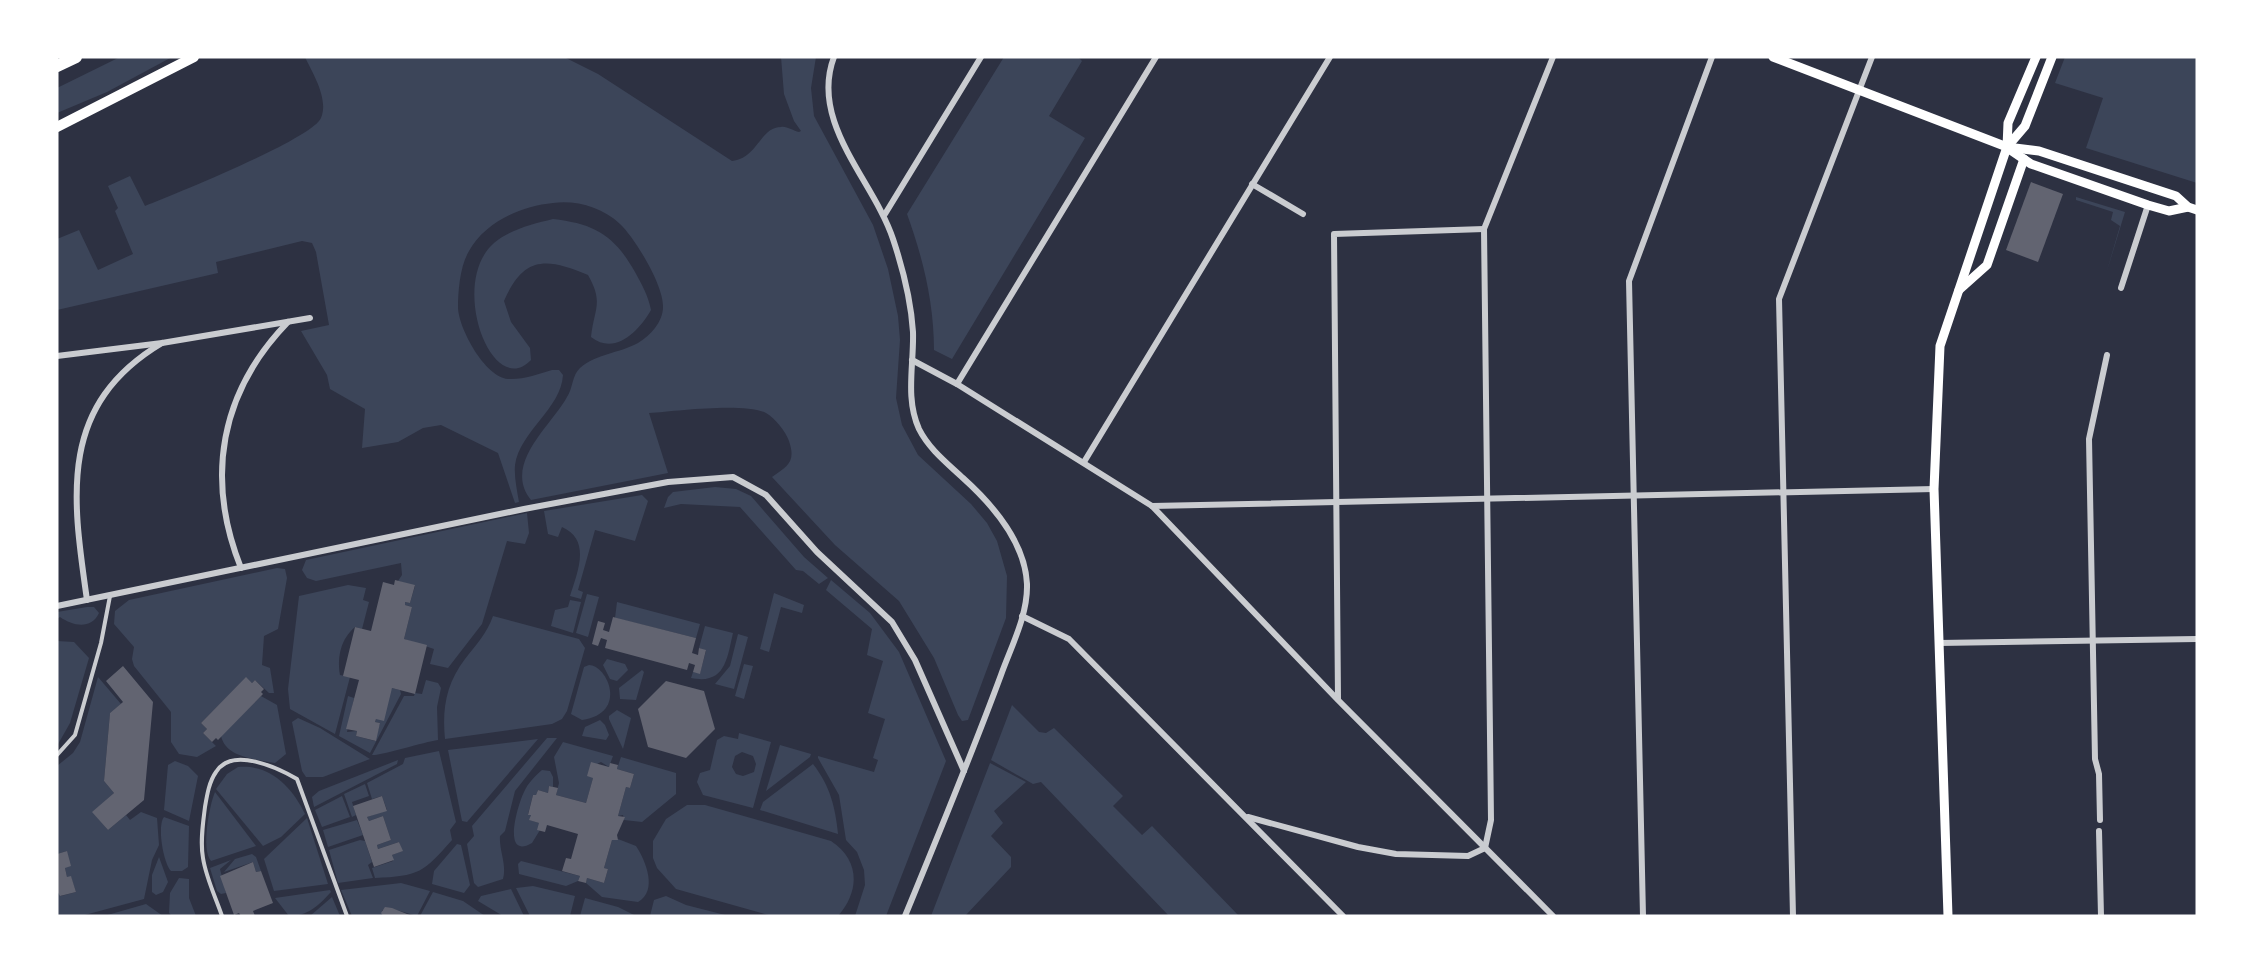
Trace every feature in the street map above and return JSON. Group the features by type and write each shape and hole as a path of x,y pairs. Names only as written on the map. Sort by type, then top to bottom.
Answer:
{"highway":[{"path":"57,66 76,57"}],"main road":[{"path":"57,127 194,57"},
{"path":"1773,57 2007,147 2039,151 2176,196 2192,208"},
{"path":"1948,916 1934,489 1940,346 2007,147 2008,123 2036,57"},
{"path":"2007,147 2025,126 2052,57"},
{"path":"2007,147 2024,159 2148,205 2169,211 2192,208"},
{"path":"1957,292 1987,265 2024,159"}],"street":[{"path":"834,57 828,95 833,119 845,146 885,214 904,274 911,307 911,409 920,431 931,447 992,506 1023,561 1027,586 1022,616 964,771 905,916"},
{"path":"885,214 981,57"},
{"path":"957,384 1156,57"},
{"path":"1084,462 1330,57"},
{"path":"1485,848 1491,820 1485,500 1484,229 1554,57"},
{"path":"1643,916 1629,281 1713,57"},
{"path":"1793,916 1779,299 1857,90 1872,57"},
{"path":"1252,184 1303,214"},
{"path":"2121,288 2148,205"},
{"path":"1338,700 1334,234 1484,229"},
{"path":"57,356 162,343 310,318"},
{"path":"241,568 229,537 223,508 222,463 226,430 245,380 260,356 288,322"},
{"path":"87,600 75,489 77,461 83,438 102,399 116,380 132,364 162,343"},
{"path":"2100,820 2099,774 2095,759 2089,439 2107,355"},
{"path":"912,360 957,384 1152,506 1338,700 1553,916"},
{"path":"57,606 668,482 733,477 766,495 817,552 892,621 915,660 964,771"},
{"path":"1152,506 1934,489"},
{"path":"1022,616 1069,639 1248,817 1343,916"},
{"path":"1939,643 2197,639"},
{"path":"1248,817 1358,847 1396,854 1468,856 1485,848"},
{"path":"2099,831 2101,916"}],"lane":[{"path":"57,755 75,735 101,642 110,595"},
{"path":"222,916 203,858 203,826 208,790 222,765 230,761 245,761 281,770 297,779 347,916"}],"shaded area":[{"path":"120,57 172,57 107,92 57,113 57,88"},
{"path":"305,57 564,57 598,74 732,161 748,154 774,128 783,127 801,131 794,121 784,94 781,57 816,57 811,88 814,116 873,225 888,269 898,316 900,340 896,398 902,425 918,455 971,504 987,523 997,541 1007,576 1006,618 968,720 962,721 958,715 934,658 899,601 835,545 772,477 789,463 792,454 785,434 766,413 742,408 726,408 649,413 668,473 531,500 524,486 522,473 526,459 532,445 567,397 577,371 586,363 643,340 661,318 663,307 659,287 640,251 620,224 597,209 562,202 517,212 505,217 484,232 469,251 463,264 458,294 459,317 468,339 482,361 499,376 508,379 525,378 552,370 559,370 563,375 561,387 555,399 524,441 518,453 515,470 519,502 515,503 498,453 441,425 423,428 398,442 362,448 365,409 330,389 327,375 301,331 329,325 316,252 312,243 302,241 216,262 218,273 57,310 57,239 79,230 98,270 133,254 115,211 118,208 108,186 130,176 145,206 269,152 294,139 321,118 322,95"},
{"path":"1004,57 1078,57 1082,61 1049,116 1085,138 952,359 934,350 932,315 926,281 907,214"},
{"path":"2065,57 2197,57 2197,183 2086,148 2103,98 2055,83"},
{"path":"2076,197 2125,212 2106,274 2120,226 2111,220 2113,212 2076,200"},
{"path":"553,219 581,224 611,240 635,272 651,310 640,326 626,338 609,344 600,342 591,337 597,300 588,275 560,265 538,264 520,275 504,301 511,322 530,348 531,360 516,368 502,365 490,352 481,332 475,308 475,284 481,261 494,243 508,234"},
{"path":"715,487 736,489 751,496 804,557 828,578 819,584 803,571 796,570 740,507 681,504 664,508 668,497 673,492"},
{"path":"642,495 648,501 635,541 595,530 578,590 583,592 581,599 570,596 580,558 580,548 571,533 562,527 558,537 548,534 544,511"},
{"path":"527,513 529,533 525,544 507,541 482,624 448,668 430,664 434,649 404,639 412,607 405,605 405,602 410,603 415,586 398,581 402,575 401,563 316,581 307,578 302,570 306,560"},
{"path":"277,568 285,569 287,578 278,629 264,636 262,665 270,668 274,693 269,693 255,680 252,683 246,678 201,723 207,729 203,733 216,746 197,757 179,754 171,742 171,712 134,666 132,659 134,647 114,624 115,611 129,600"},
{"path":"831,580 870,613 899,652 946,761 886,916 855,916 865,885 864,870 857,852 846,840 839,795 818,758 818,756 874,772 878,760 873,758 885,719 868,713 883,661 867,655 872,629 826,590"},
{"path":"348,585 366,588 363,600 369,602 362,629 355,627 346,637 341,648 340,675 350,677 335,734 290,709 288,689 299,596"},
{"path":"774,593 804,605 802,613 781,607 769,652 760,649"},
{"path":"587,594 599,597 588,637 576,633"},
{"path":"570,600 581,602 573,633 551,626 555,610 568,607"},
{"path":"617,602 700,624 696,638 615,618"},
{"path":"94,607 99,613 87,624 70,623 60,617 57,619 57,612"},
{"path":"493,616 579,639 585,648 567,711 562,719 552,724 445,739 445,707 453,678"},
{"path":"705,626 733,633 729,652 718,674 711,678 691,678 693,672 700,673 706,651 699,648"},
{"path":"738,634 748,637 734,689 715,684 730,666"},
{"path":"57,641 74,642 89,658 70,723 57,746"},
{"path":"607,659 625,664 628,670 617,681 610,679 603,665"},
{"path":"744,664 753,666 744,699 735,696"},
{"path":"589,665 596,667 607,681 610,700 597,716 582,720 571,714 584,667"},
{"path":"642,670 644,672 636,700 620,699 619,688"},
{"path":"98,677 121,704 110,713 104,781 114,793 93,812 108,830 126,815 130,820 141,812 157,818 159,845 152,860 144,899 81,916 57,916 57,891 61,896 76,892 71,877 67,877 65,868 67,851 57,854 57,766 73,753 80,742"},
{"path":"426,680 438,683 441,688 437,707 438,740 372,755 404,696 422,694"},
{"path":"392,688 400,690 401,694 370,753 339,736 348,696 354,698 347,732 357,731 356,736 375,741 380,723 375,722"},
{"path":"261,696 277,705 286,754 275,763 235,753 224,743 221,736"},
{"path":"1012,705 1039,732 1046,733 1054,728 1123,796 1113,806 1142,835 1152,826 1239,916 1169,916 1041,782 1033,784 991,760"},
{"path":"617,710 631,718 623,749 609,719 609,716"},
{"path":"298,718 320,728 370,759 323,777 306,777 302,771 292,722"},
{"path":"600,720 609,735 606,740 582,736 585,727"},
{"path":"739,733 771,742 753,808 703,795 697,782 700,773 710,770 717,740 724,736 738,739","holes":["742,752 753,756 756,764 754,772 743,776 736,774 732,767 735,756"]},
{"path":"547,738 557,738 515,791 505,831 500,836 503,879 478,887 474,883 467,844 474,836 472,826"},
{"path":"538,739 467,822 462,821 448,750"},
{"path":"563,742 613,756 609,767 601,762 597,764 586,803 556,795 559,783 554,757"},
{"path":"780,745 811,754 766,791"},
{"path":"439,751 456,822 450,830 452,840 434,860 419,871 402,876 375,878 372,868 393,861 392,855 402,851 399,842 378,849 377,845 391,840 383,816 369,821 367,817 387,810 382,796 372,799 367,783 403,764 405,758"},
{"path":"621,757 676,773 676,794 642,822 624,820 623,815 618,816 626,787 630,788 634,774 617,769"},
{"path":"398,760 397,764 314,807 312,797 319,791"},
{"path":"175,761 188,766 198,776 189,821 164,810 168,765"},
{"path":"990,763 1026,782 994,811 1003,823 991,836 1011,857 1011,867 965,916 931,916"},
{"path":"813,764 824,780 831,797 838,834 760,810 763,802"},
{"path":"238,767 260,769 279,779 294,795 305,814 281,837 263,846 216,789 227,774"},
{"path":"542,770 550,771 553,777 553,787 549,786 548,793 538,790 536,795 533,795 528,814 531,815 530,820 539,823 540,830 532,843 523,846 517,844 514,838 518,808 524,792"},
{"path":"365,784 369,796 352,802 356,815 352,817 344,794"},
{"path":"215,792 256,846 211,861 206,838 208,817"},
{"path":"342,796 350,817 322,827 315,810"},
{"path":"687,805 705,805 831,841 841,849 852,866 853,886 845,906 838,916 772,916 676,889 657,868 653,858 653,841 666,819"},
{"path":"164,817 189,826 188,867 182,871 171,871 168,867 161,835"},
{"path":"307,818 328,884 274,891 264,859"},
{"path":"357,820 363,835 328,847 323,830"},
{"path":"618,839 636,846 646,867 648,891 638,902 602,897 586,883 587,878 604,883 608,869 604,868 612,840"},
{"path":"360,840 365,841 372,862 368,865 373,878 338,883 329,850"},
{"path":"457,844 461,845 470,885 464,893 432,884 434,871"},
{"path":"252,854 256,857 261,871 256,872 253,862 224,872 235,859"},
{"path":"159,857 168,882 163,892 156,895 152,892 152,875"},
{"path":"231,860 220,869 226,893 221,894 217,891 210,868"},
{"path":"521,861 580,876 578,881 566,886 519,874 518,864"},
{"path":"179,878 189,879 189,898 196,916 172,916 169,913 170,893"},
{"path":"401,883 430,891 417,916 393,909 382,910 383,916 352,916 341,890"},
{"path":"533,886 575,896 570,916 530,916 516,888"},
{"path":"511,889 524,916 503,916 478,901 481,896"},
{"path":"330,890 331,892 317,906 296,916 289,916 275,898"},
{"path":"433,892 463,901 485,916 420,916"},
{"path":"666,896 686,905 729,916 650,916 654,900"},
{"path":"332,897 340,916 310,916"},
{"path":"585,898 618,907 636,916 580,916"},
{"path":"146,904 163,916 104,916"}],"building":[{"path":"2031,182 2063,194 2038,262 2006,250"},
{"path":"395,580 415,585 410,603 405,602 405,605 412,607 404,639 427,645 415,694 392,688 384,721 376,719 375,722 380,723 376,741 356,736 357,731 346,729 359,680 343,676 355,627 371,631 383,582 394,585"},
{"path":"613,617 696,638 692,653 698,655 699,648 706,650 700,674 693,672 695,665 689,663 687,670 605,648 607,640 601,638 598,646 592,644 598,621 605,623 603,630 609,632"},
{"path":"123,666 153,702 144,800 108,830 92,812 114,793 104,781 110,713 123,702 106,681"},
{"path":"246,677 252,683 255,680 264,689 261,692 263,694 218,740 216,738 212,742 203,733 207,729 201,723"},
{"path":"666,681 704,691 715,729 686,758 648,747 638,709"},
{"path":"591,762 609,767 610,763 618,765 617,769 634,774 630,788 626,787 618,816 625,817 617,835 618,840 612,840 604,868 608,869 604,883 587,878 586,883 578,881 580,876 562,871 566,858 571,859 578,834 547,825 545,832 537,830 539,823 529,820 531,815 528,815 533,795 536,795 538,790 548,793 549,786 558,788 556,795 586,803 593,778 587,776"},
{"path":"382,796 387,811 367,817 369,821 383,816 391,840 377,845 378,849 399,842 403,851 392,855 394,860 374,867 353,806"},
{"path":"67,851 71,866 65,868 67,877 71,876 76,892 60,896 57,891 57,854"},
{"path":"253,862 256,872 261,871 273,903 253,911 255,916 241,916 239,913 234,915 220,876"},
{"path":"385,907 412,916 383,916 381,913"}]}
